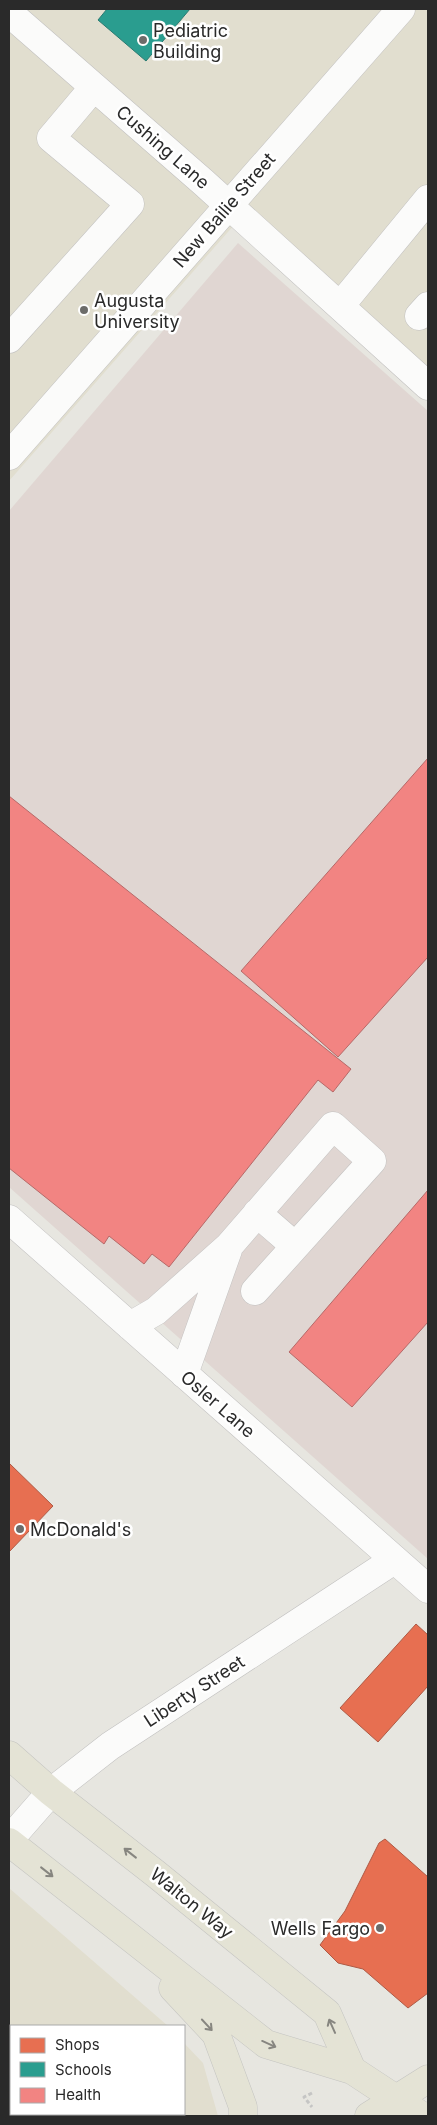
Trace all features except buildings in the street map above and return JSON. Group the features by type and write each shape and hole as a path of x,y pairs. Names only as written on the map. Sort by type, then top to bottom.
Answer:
{"main road":[{"name":"Walton Way","path":"9,1755 51,1792 156,1874 327,2013 352,2070"},
{"path":"9,1841 266,2044 352,2070 422,2116"},
{"path":"114,1925 216,2034 243,2107 243,2116"},
{"path":"369,2116 428,2079"}],"street":[{"name":"New Bailie Street","path":"9,456 401,9"},
{"name":"Cushing Lane","path":"11,18 94,87 228,205 428,386"},
{"path":"9,339 130,204 51,138 94,87"},
{"path":"340,306 428,199"},
{"path":"130,1326 156,1311 229,1246 334,1126 372,1161 255,1291"},
{"path":"257,1213 295,1246"},
{"name":"Osler Lane","path":"9,1219 428,1589"},
{"path":"184,1374 229,1246"},
{"name":"Liberty Street","path":"9,1841 51,1792 110,1746 394,1560"}],"path":[{"path":"312,2093 304,2097 312,2107"}],"shaded area":[{"name":"Augusta University","path":"9,9 428,9 428,396 235,224 9,481"},
{"path":"238,243 428,411 428,1559 9,1187 9,511"},
{"path":"9,1888 167,2025 10,2025 10,2115 185,2115 185,2044 203,2063 218,2116 9,2116"}],"place":[{"name":"Pediatric Building","path":"143,40"},
{"name":"Augusta University","path":"84,310"},
{"name":"McDonald's","path":"20,1529"},
{"name":"Wells Fargo","path":"380,1928"}]}
